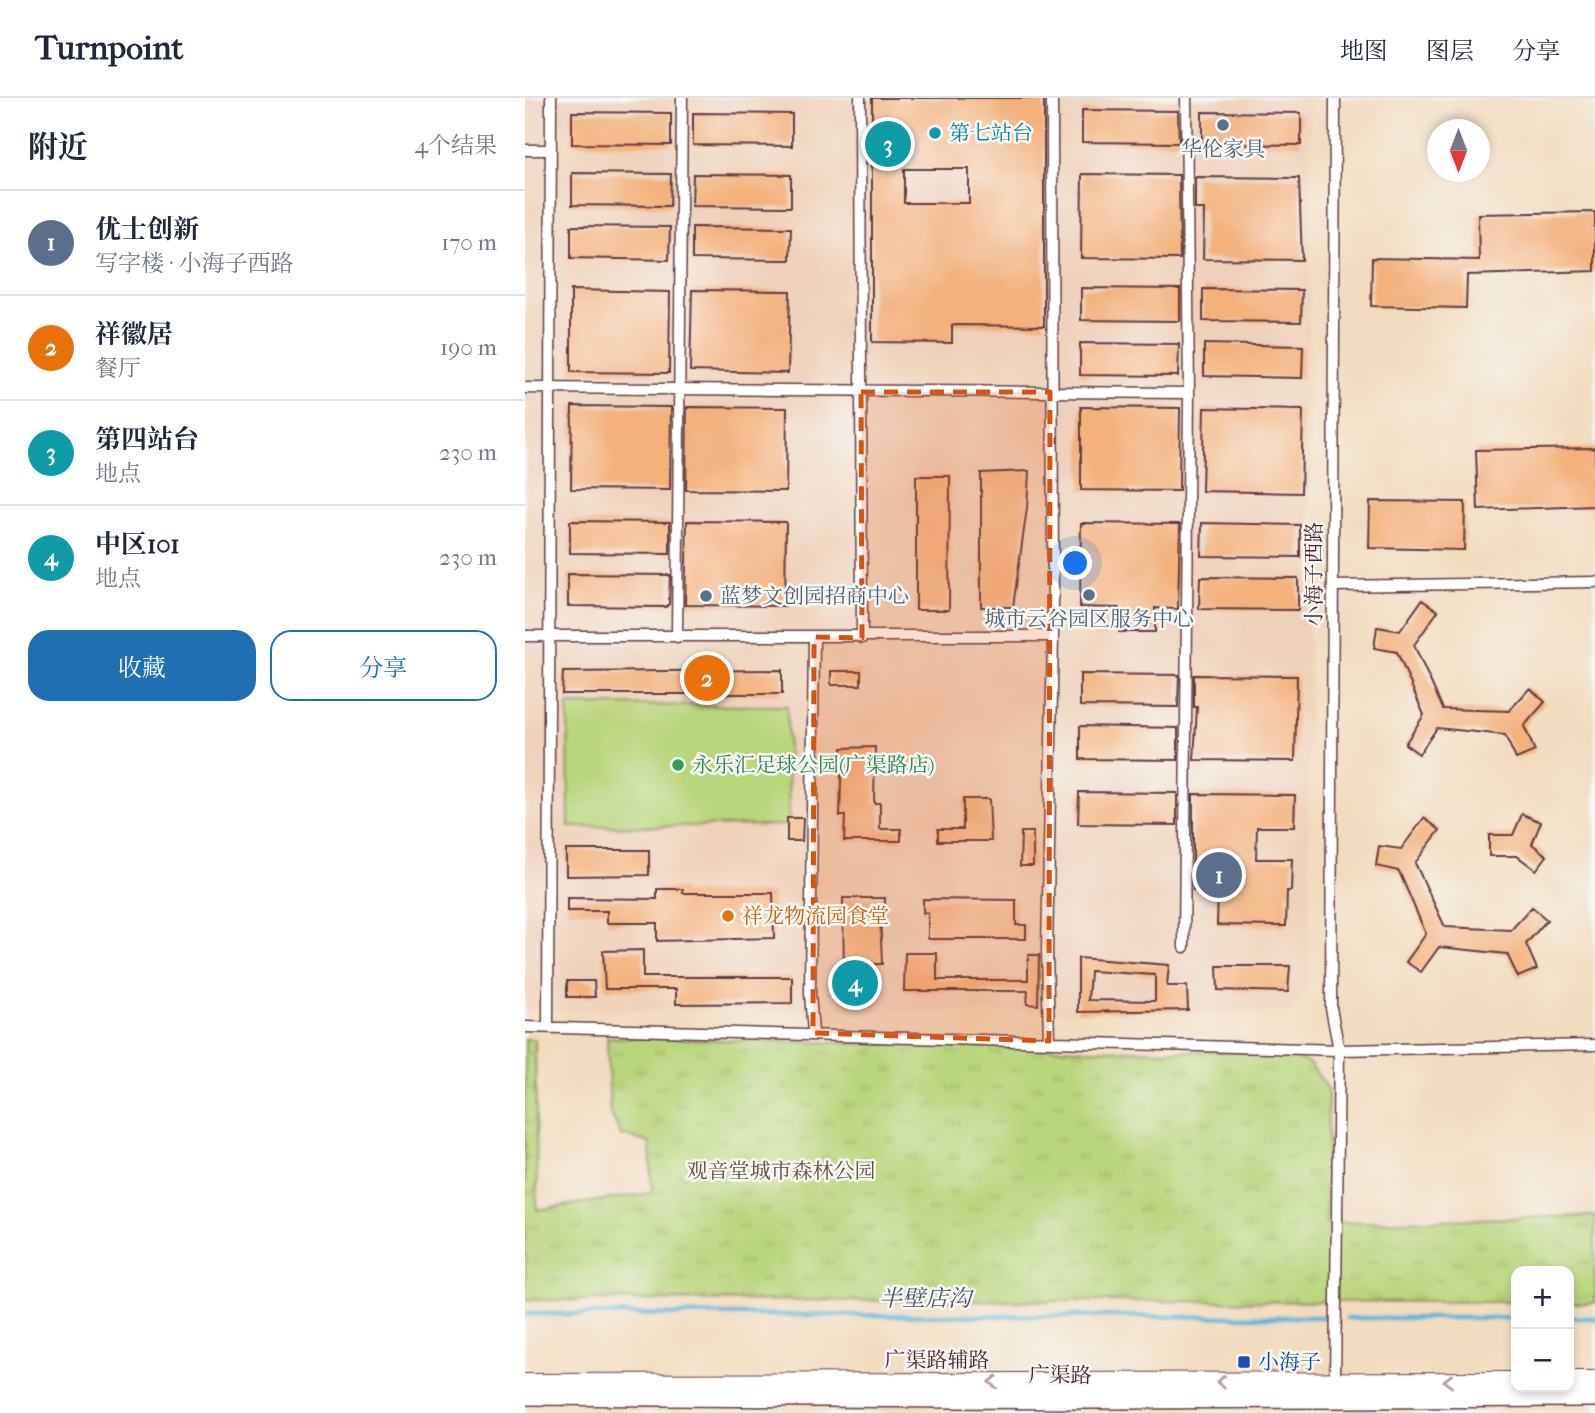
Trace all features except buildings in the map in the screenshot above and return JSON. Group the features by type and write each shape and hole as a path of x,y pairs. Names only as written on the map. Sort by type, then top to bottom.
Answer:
{"highway":[{"name":"广渠路","path":"525,1395 1092,1399 1595,1396"}],"main road":[{"name":"广渠路辅路","path":"525,1382 1511,1381"},
{"path":"1574,1381 1595,1381"}],"street":[{"path":"548,1027 551,98"},
{"path":"677,637 682,98"},
{"path":"860,98 862,638"},
{"path":"1049,1041 1047,952 1053,636 1050,392 1052,98"},
{"path":"1184,947 1189,393 1186,98"},
{"name":"小海子西路","path":"1335,98 1331,1008 1339,1050 1335,1381"},
{"path":"525,150 551,150"},
{"path":"525,388 1189,393"},
{"path":"1333,586 1595,582"},
{"path":"525,636 1053,636"},
{"path":"813,1033 810,993 814,637"},
{"path":"525,1027 813,1033 1339,1050 1595,1045"}],"highlighted area":[{"path":"861,392 1050,392 1049,1041 813,1033 814,637 862,638"}],"shaded area":[{"path":"525,98 1310,98 1309,983 1292,1013 525,1010"}],"green space":[{"name":"永乐汇足球公园(广渠路店)","path":"568,705 787,706 789,825 569,827"},
{"name":"观音堂城市森林公园","path":"607,1037 1288,1054 1310,1064 1328,1089 1326,1223 1595,1216 1595,1303 1574,1303 1574,1266 1511,1266 1511,1302 525,1300 525,1039 535,1039 537,1210 652,1193 650,1143 621,1135 610,1112"}],"waterway":[{"name":"半壁店沟","path":"525,1314 1324,1317"},
{"name":"半壁店沟","path":"1347,1318 1511,1318"},
{"name":"半壁店沟","path":"1574,1318 1595,1318"}],"place":[{"name":"华伦家具","path":"1223,125"},
{"name":"第七站台","path":"935,133"},
{"name":"第四站台","path":"888,144"},
{"name":"城市云谷园区服务中心","path":"1089,595"},
{"name":"蓝梦文创园招商中心","path":"706,596"},
{"name":"祥徽居","path":"707,678"},
{"name":"永乐汇足球公园(广渠路店)","path":"678,765"},
{"name":"优士创新","path":"1219,875"},
{"name":"祥龙物流园食堂","path":"728,916"},
{"name":"中区101","path":"855,983"},
{"name":"小海子","path":"1244,1362"}]}
